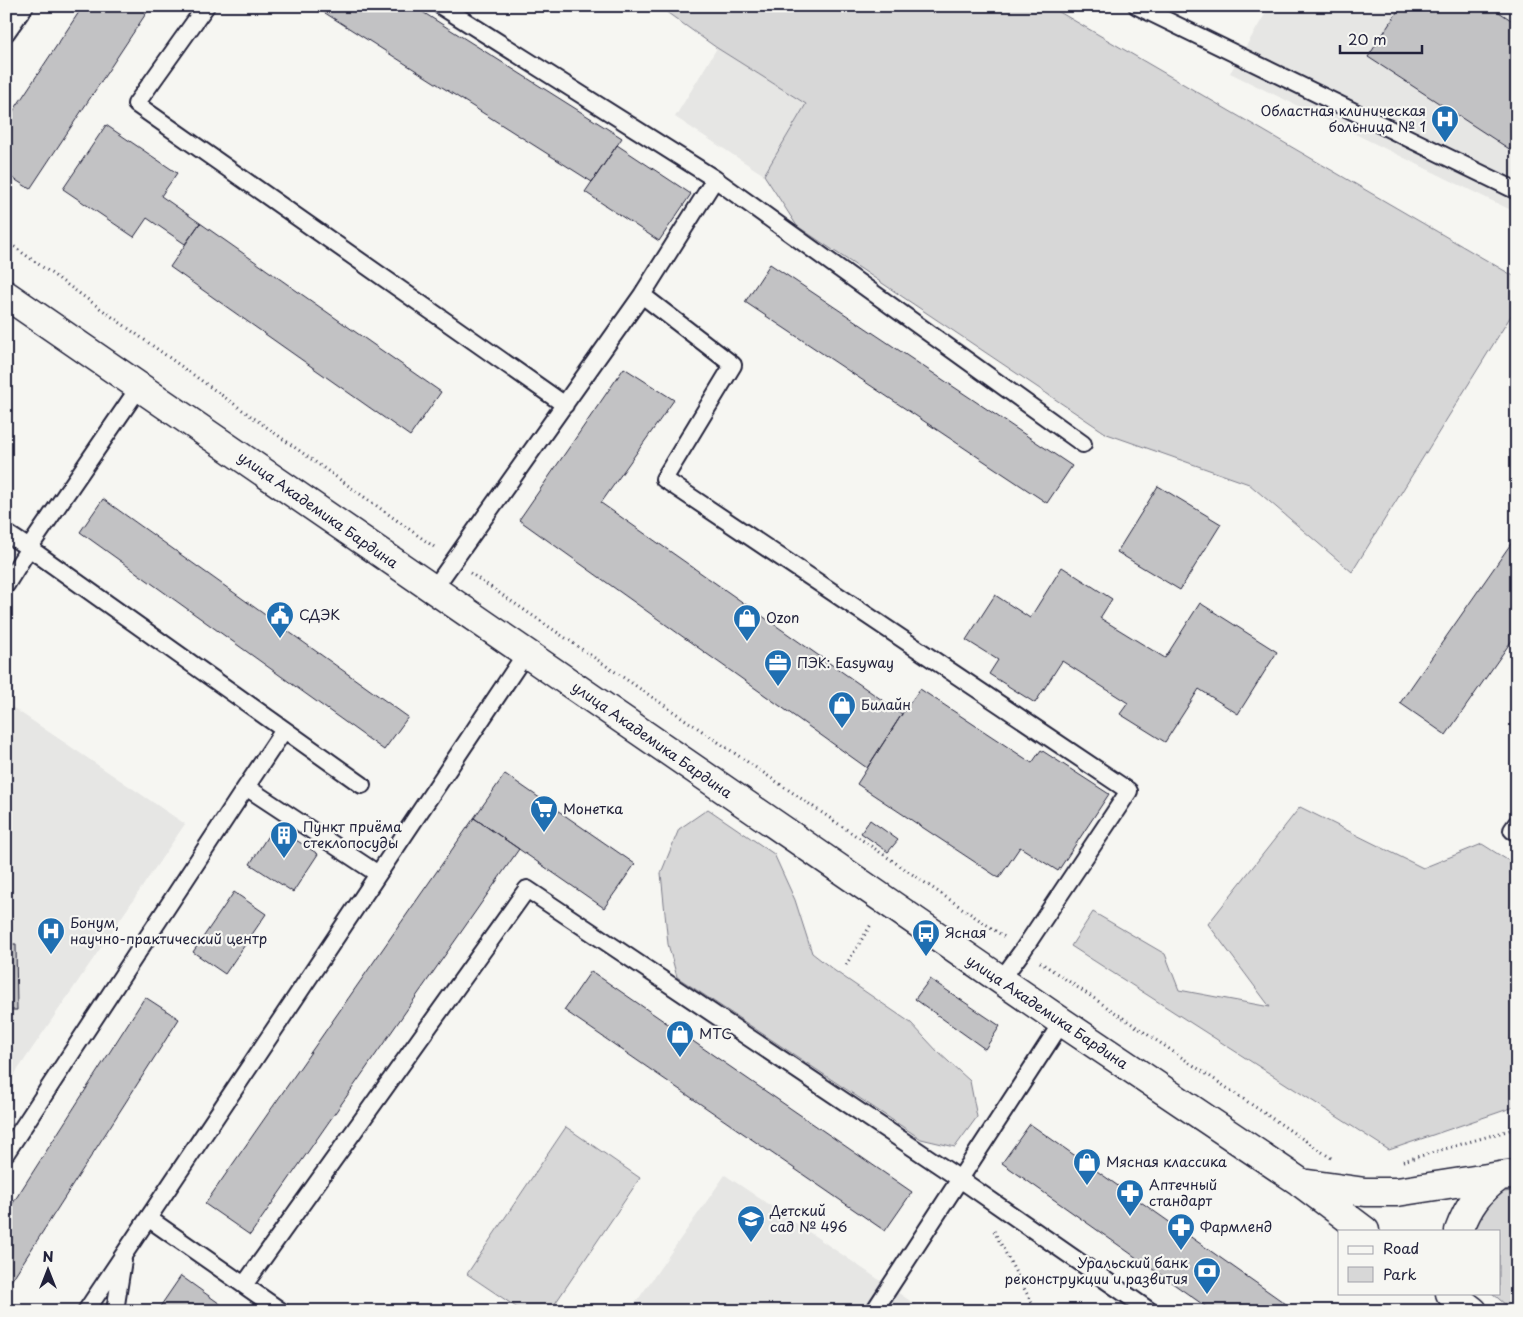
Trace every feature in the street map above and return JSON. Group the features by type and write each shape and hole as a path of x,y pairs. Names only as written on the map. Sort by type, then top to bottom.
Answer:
{"street":[{"name":"улица Академика Бардина","path":"6,295 1062,1022 1300,1182 1364,1230"},
{"name":"улица Академика Бардина","path":"1300,1182 1365,1192 1397,1192 1508,1175"},
{"name":"улица Академика Бардина","path":"1459,1230 1464,1218 1478,1195 1508,1175"},
{"path":"1451,1294 1474,1311"},
{"path":"1466,1294 1478,1311"}],"lane":[{"path":"6,33 25,6"},
{"path":"206,6 136,104 565,404"},
{"path":"441,6 715,179 1083,444"},
{"path":"1137,6 1517,192"},
{"path":"433,590 642,295 715,179"},
{"path":"642,295 733,365 664,479 1129,791 1001,980"},
{"path":"6,585 29,548 140,386"},
{"path":"6,533 362,785"},
{"path":"86,1311 526,652"},
{"path":"6,1153 284,730"},
{"path":"246,787 378,874"},
{"path":"1517,823 1512,830 1517,833"},
{"path":"244,1285 527,889 960,1179 1150,1311"},
{"path":"874,1311 1062,1022"},
{"path":"148,1218 280,1311"},
{"path":"115,1311 124,1253"}],"path":[{"path":"6,241 454,562 1339,1163"},
{"path":"1400,1162 1517,1128"},
{"path":"1513,1302 1517,1296"}],"shaded area":[{"name":"Областная клиническая больница № 1","path":"1270,6 1517,6 1517,213 1230,73"},
{"path":"717,48 806,104 764,175 675,117"},
{"name":"Бонум, научно-практический центр","path":"6,703 185,824 6,1087"},
{"name":"Детский сад № 496","path":"725,1175 925,1311 630,1311"}],"green space":[{"path":"658,6 1049,6 1517,278 1517,306 1352,572 1249,484 1107,434 797,226 764,175 806,104 717,48"},
{"path":"1300,807 1423,868 1482,844 1517,866 1517,1106 1389,1150 1071,946 1093,912 1165,954 1179,990 1270,1007 1208,924"},
{"path":"708,809 774,854 795,900 812,953 911,1023 938,1052 970,1081 977,1117 955,1147 921,1139 677,977 668,944 661,873 679,829"},
{"path":"566,1127 640,1178 550,1311 522,1311 467,1274"},
{"path":"1517,1191 1517,1311 1513,1311 1493,1294 1500,1294 1500,1230 1471,1230 1484,1206 1501,1192"}],"building":[{"path":"83,6 151,6 30,189 6,174 6,122"},
{"path":"314,6 413,6 622,138 592,182"},
{"path":"1401,6 1490,6 1517,24 1517,154 1368,57"},
{"path":"106,125 177,173 161,196 200,223 185,244 147,218 134,237 63,189"},
{"path":"617,145 691,194 659,241 585,192"},
{"path":"200,223 441,392 410,436 170,267"},
{"path":"770,264 1072,466 1047,503 745,302"},
{"path":"624,368 674,400 601,503 902,714 867,768 519,520"},
{"path":"1158,486 1221,524 1180,590 1117,552"},
{"path":"103,499 408,717 384,750 80,532"},
{"path":"1517,535 1517,633 1446,735 1400,703"},
{"path":"1062,567 1112,599 1100,618 1165,658 1200,603 1277,652 1238,714 1199,689 1165,742 1120,714 1128,703 1062,661 1035,703 989,674 998,660 966,640 995,595 1030,618"},
{"path":"920,689 1032,763 1041,750 1109,794 1058,871 1020,847 999,878 857,784"},
{"name":"Монетка","path":"505,774 635,864 604,908 474,818"},
{"path":"474,818 519,849 250,1235 205,1204"},
{"path":"870,820 898,840 888,852 861,833"},
{"name":"Пункт приёма стеклопосуды","path":"274,826 318,854 293,892 250,864"},
{"path":"234,892 266,914 225,974 193,952"},
{"path":"6,944 16,944 17,1010 6,1010"},
{"path":"591,971 912,1192 885,1231 564,1010"},
{"path":"930,979 1000,1026 985,1049 915,999"},
{"path":"145,997 179,1019 6,1289 6,1214"},
{"path":"1030,1124 1296,1311 1212,1311 1002,1163"},
{"path":"181,1276 230,1311 157,1311"}],"place":[{"name":"Областная клиническая больница № 1","path":"1445,143"},
{"name":"СДЭК","path":"280,639"},
{"name":"Ozon","path":"747,642"},
{"name":"ПЭК: Easyway","path":"778,687"},
{"name":"Билайн","path":"842,729"},
{"name":"Монетка","path":"544,833"},
{"name":"Пункт приёма стеклопосуды","path":"284,859"},
{"name":"Бонум, научно-практический центр","path":"51,955"},
{"name":"Ясная","path":"926,957"},
{"name":"МТС","path":"680,1058"},
{"name":"Мясная классика","path":"1087,1186"},
{"name":"Аптечный стандарт","path":"1130,1217"},
{"name":"Детский сад № 496","path":"751,1243"},
{"name":"Фармленд","path":"1181,1251"},
{"name":"Уральский банк реконструкции и развития","path":"1207,1295"}]}
